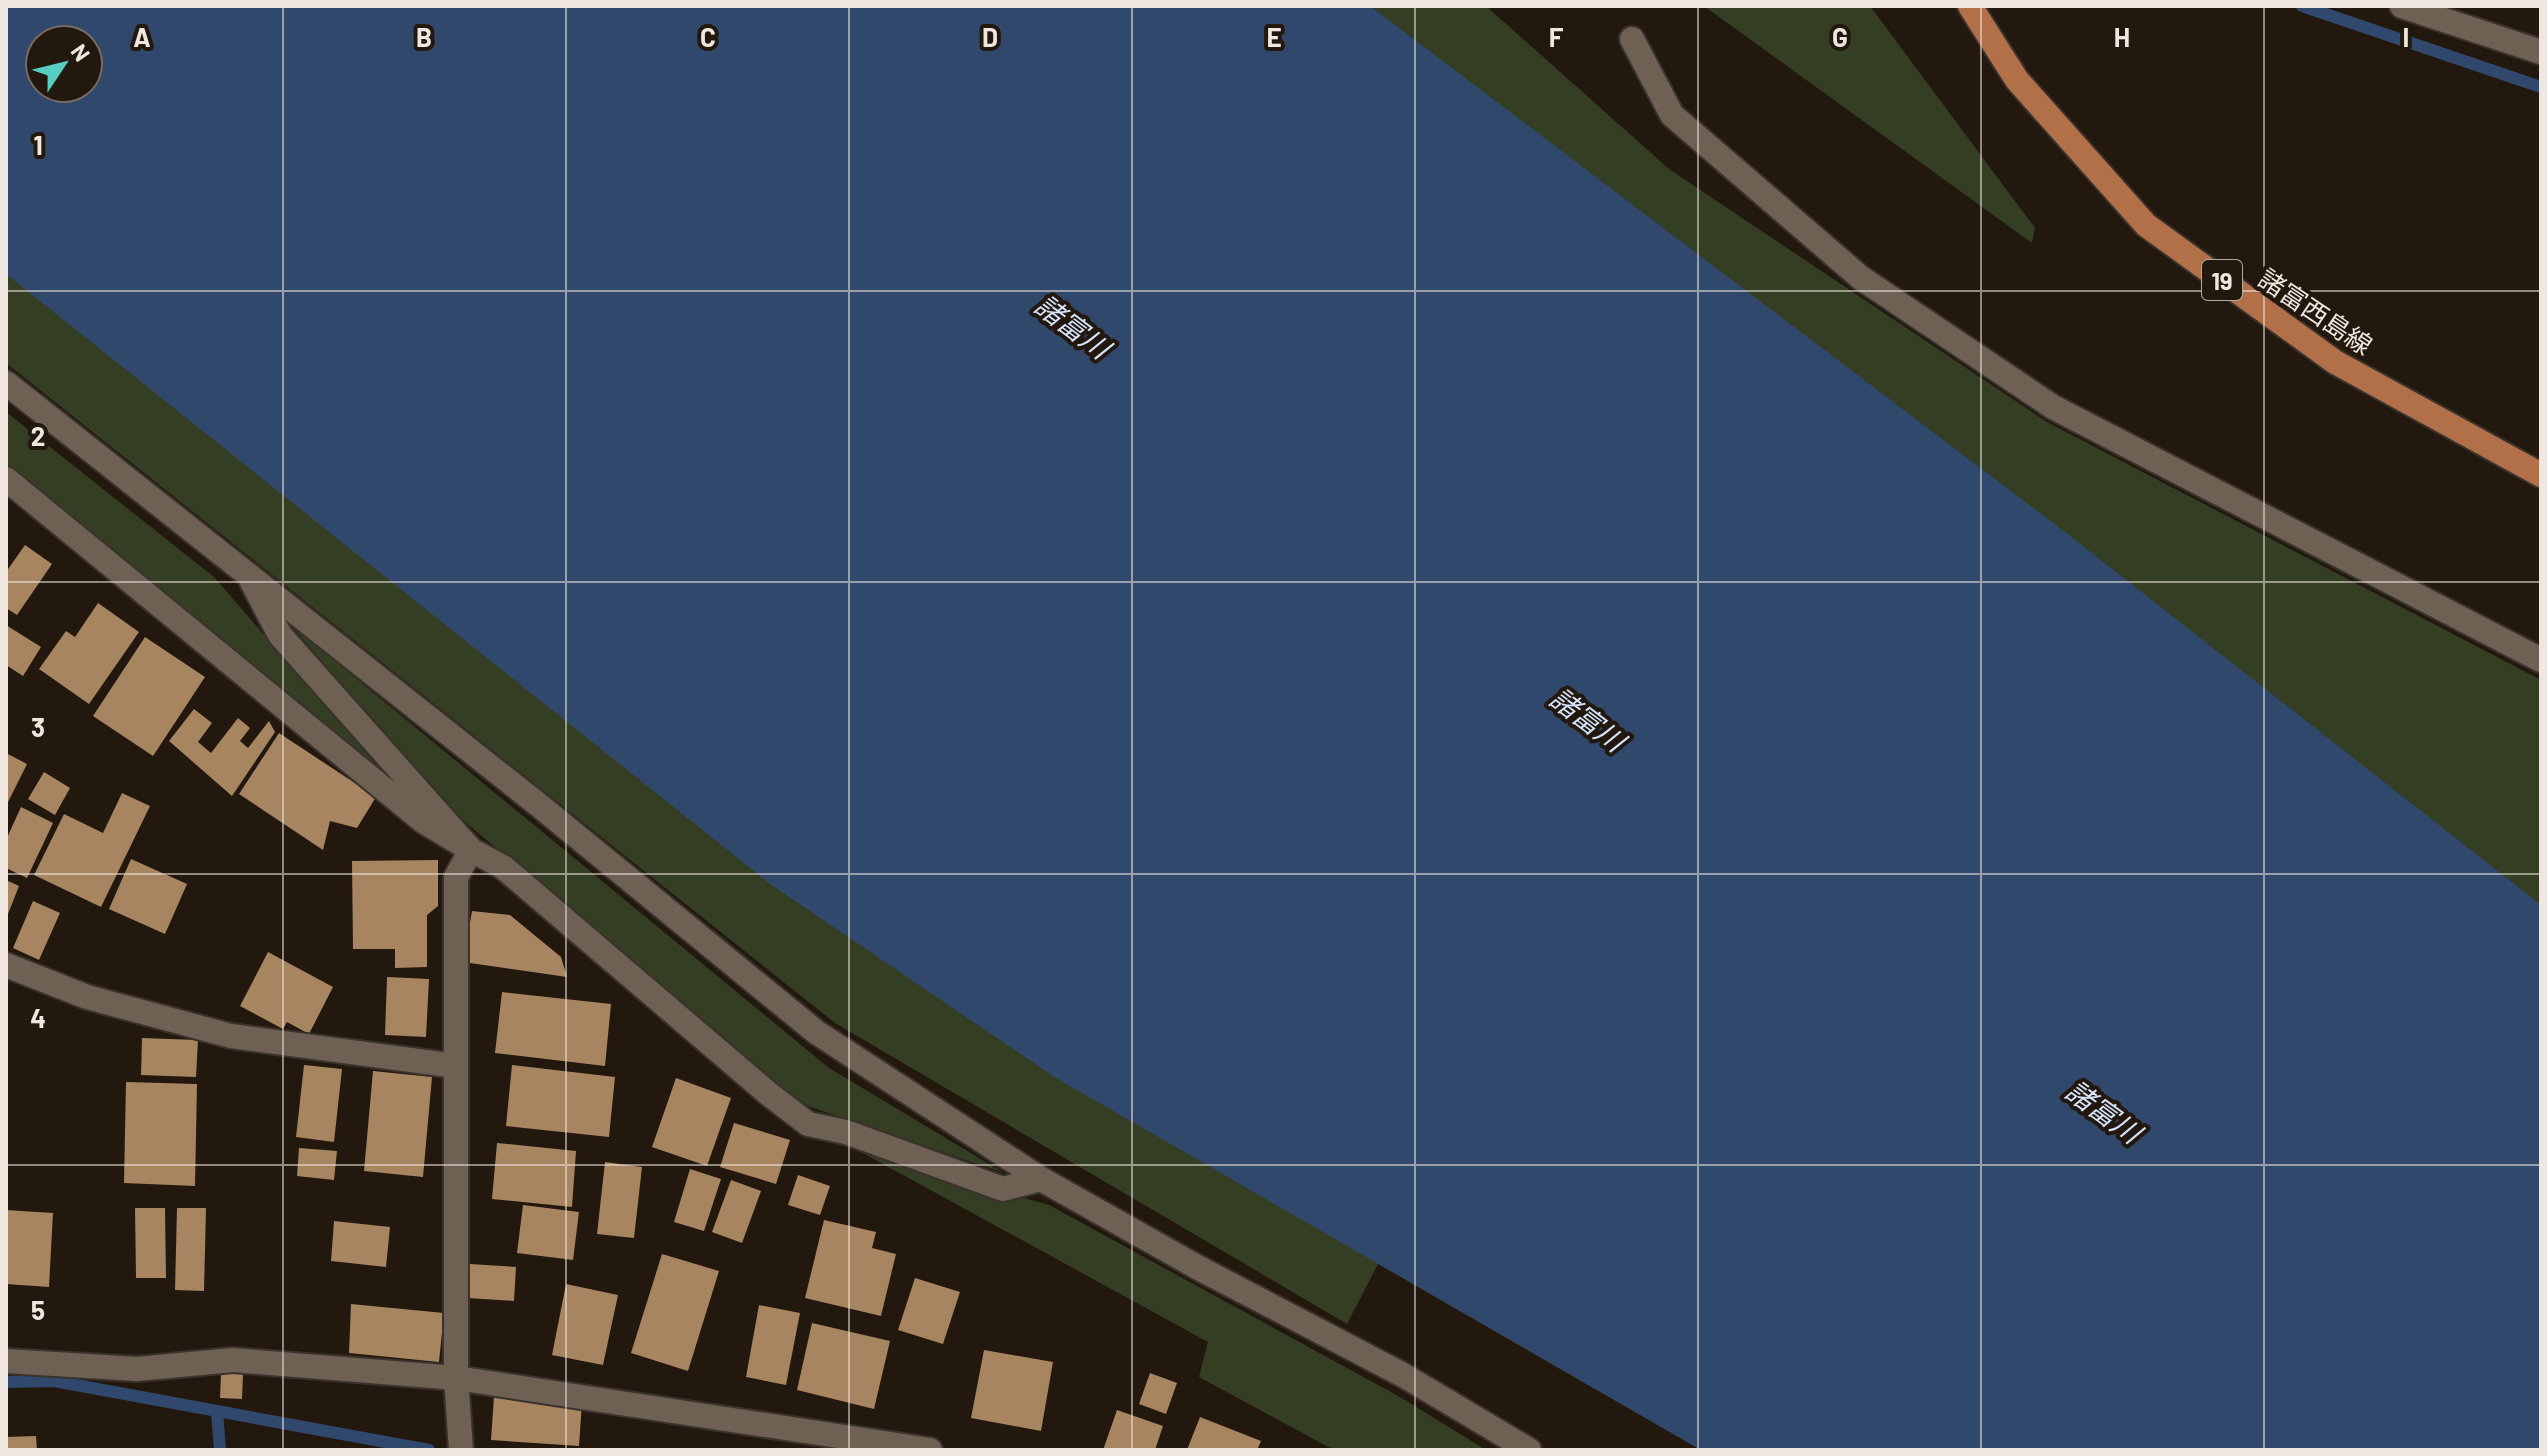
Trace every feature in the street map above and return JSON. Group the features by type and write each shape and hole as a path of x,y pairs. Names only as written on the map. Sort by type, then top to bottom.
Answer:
{"main road":[{"name":"諸富西島線","path":"1970,6 2017,80 2146,225 2335,362 2541,475"}],"street":[{"path":"2402,6 2541,52"},
{"path":"1632,39 1672,115 1861,278 2053,407 2541,660"},
{"path":"6,383 552,816 816,1032 1041,1179 1197,1267 1403,1375 1529,1450"},
{"path":"6,479 423,821 503,867 808,1124 846,1132 1003,1189 1041,1179"},
{"path":"247,573 280,635 471,850"},
{"path":"461,1450 456,1378 456,877 471,850"},
{"path":"6,965 87,997 231,1036 456,1066"},
{"path":"6,1361 137,1369 233,1360 456,1378 930,1450"}],"green space":[{"path":"1323,6 1486,6 1669,169 2047,422 2541,680 2541,945"},
{"path":"1704,6 1870,6 2035,228 2032,243"},
{"path":"6,209 1701,1450 1378,1264 1347,1324 835,1023 6,363"},
{"path":"6,412 214,577 381,770 6,468"},
{"path":"290,624 829,1068 1004,1173 799,1103 446,806"},
{"path":"861,1152 1049,1205 1400,1397 1486,1450 1334,1450 1199,1377 1208,1342"}],"water":[{"name":"諸富川","path":"6,6 1370,6 2069,535 2541,905 2541,1450 1701,1450 1056,1078 770,884 6,274"}],"building":[{"path":"25,545 52,564 17,615 6,608 6,572"},
{"path":"98,603 139,632 89,704 39,669 66,631 75,637"},
{"path":"6,625 41,647 23,676 6,665"},
{"path":"145,637 205,677 153,756 93,716"},
{"path":"194,709 212,723 198,742 211,753 238,718 250,728 240,741 248,748 269,721 275,732 232,796 169,741"},
{"path":"279,733 376,797 357,828 330,821 323,850 239,794"},
{"path":"6,753 27,764 6,806"},
{"path":"44,772 70,788 55,815 28,799"},
{"path":"122,793 150,806 101,907 34,875 64,814 103,833"},
{"path":"21,807 53,823 27,878 6,868 6,840"},
{"path":"131,859 187,884 165,934 109,909"},
{"path":"438,860 438,906 427,915 427,967 395,968 395,949 353,949 352,861"},
{"path":"6,880 19,886 6,919"},
{"path":"33,901 60,913 39,960 13,948"},
{"path":"472,911 510,915 561,957 567,977 463,962"},
{"path":"268,952 333,987 309,1034 287,1022 283,1029 240,1006"},
{"path":"387,977 429,979 426,1037 385,1035"},
{"path":"502,992 611,1004 605,1066 495,1053"},
{"path":"142,1038 198,1040 196,1077 141,1075"},
{"path":"304,1065 342,1069 334,1142 296,1137"},
{"path":"512,1065 615,1077 609,1137 506,1126"},
{"path":"373,1071 432,1077 423,1177 364,1171"},
{"path":"676,1078 731,1098 707,1166 652,1147"},
{"path":"126,1082 197,1084 195,1186 124,1183"},
{"path":"734,1123 790,1140 776,1184 720,1167"},
{"path":"497,1143 576,1151 572,1207 492,1199"},
{"path":"299,1148 337,1151 334,1180 297,1176"},
{"path":"605,1162 642,1167 634,1238 597,1234"},
{"path":"690,1169 721,1179 704,1231 674,1222"},
{"path":"798,1175 830,1186 820,1215 788,1205"},
{"path":"731,1180 761,1191 742,1243 712,1232"},
{"path":"523,1205 579,1212 573,1260 517,1253"},
{"path":"135,1208 165,1208 166,1278 136,1278"},
{"path":"177,1208 206,1208 204,1291 175,1290"},
{"path":"6,1210 53,1213 49,1287 6,1284"},
{"path":"824,1220 876,1232 872,1248 896,1254 881,1316 805,1298"},
{"path":"334,1221 390,1227 386,1267 331,1261"},
{"path":"662,1254 719,1271 688,1371 631,1353"},
{"path":"470,1264 516,1267 514,1301 468,1298"},
{"path":"915,1278 960,1292 943,1344 898,1330"},
{"path":"566,1284 618,1295 603,1365 552,1355"},
{"path":"351,1304 444,1313 439,1362 349,1353"},
{"path":"759,1305 800,1313 786,1385 746,1377"},
{"path":"812,1323 890,1341 874,1409 797,1390"},
{"path":"984,1350 1053,1362 1041,1431 971,1418"},
{"path":"1150,1373 1177,1383 1166,1414 1139,1404"},
{"path":"221,1374 243,1374 242,1399 220,1398"},
{"path":"494,1396 582,1402 579,1446 491,1440"},
{"path":"1117,1410 1163,1426 1155,1450 1103,1450"},
{"path":"1200,1417 1261,1441 1257,1450 1187,1450"},
{"path":"36,1436 37,1450 6,1450 6,1437"}],"waterway":[{"path":"2302,6 2541,87"},
{"path":"6,1382 54,1381 429,1450"},
{"path":"217,1411 220,1450"}]}
